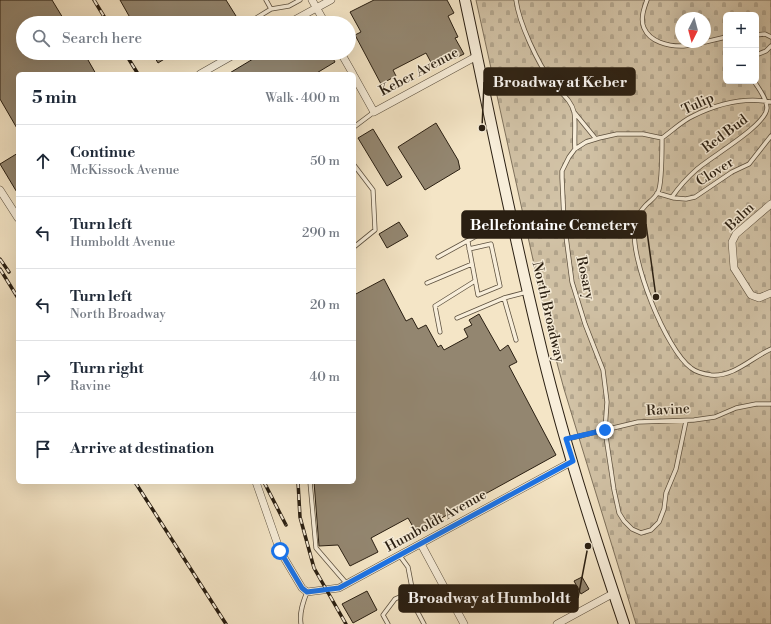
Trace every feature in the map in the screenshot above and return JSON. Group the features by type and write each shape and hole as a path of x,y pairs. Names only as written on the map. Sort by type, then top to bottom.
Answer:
{"main road":[{"name":"North Broadway","path":"465,0 542,350 566,439 624,624"}],"street":[{"path":"312,0 320,16"},
{"path":"302,16 331,0"},
{"name":"Keber Avenue","path":"374,112 477,56"},
{"path":"203,72 224,60"},
{"path":"345,60 351,72"},
{"path":"356,80 374,112"},
{"path":"0,190 16,215"},
{"name":"Balm","path":"771,204 736,234 732,242 734,268 751,295 759,298 771,293"},
{"name":"Humboldt Avenue","path":"307,592 339,588 573,461"},
{"path":"257,484 280,551 302,588 307,592"},
{"path":"421,544 464,624"},
{"path":"557,624 614,593"}],"lane":[{"path":"266,0 271,9"},
{"path":"260,16 271,9 289,6 300,0"},
{"path":"516,0 517,8 532,48 552,82 568,100 574,112 596,139"},
{"path":"647,0 643,11 642,20 644,28 653,39 667,45 675,46"},
{"path":"759,35 765,34 771,37"},
{"path":"711,40 723,38"},
{"path":"759,53 766,51 771,46"},
{"path":"756,84 766,101"},
{"name":"Tulip","path":"662,138 692,116 725,104 735,101 771,102"},
{"name":"Red Bud","path":"672,198 696,169 742,137 761,120 767,110 766,101"},
{"path":"356,126 374,112"},
{"path":"574,112 575,149 596,139 617,134 643,134 662,138 659,191 639,214 635,228 636,245 641,273 659,321 678,353 690,368 699,373 711,375 725,374 738,370 759,355 771,350"},
{"name":"Clover","path":"657,194 672,198 686,199 695,197 732,172 749,164 771,136"},
{"name":"Rosary","path":"575,149 562,171 564,221 572,282 585,324 603,370 607,402 605,430 608,453 619,513 632,529 641,533 651,530 659,522 664,508 666,493 676,469 686,421"},
{"path":"356,168 373,190 375,230 356,245"},
{"path":"438,257 512,217"},
{"path":"468,242 469,249 475,281 478,295 500,286 491,244 469,249"},
{"path":"427,283 472,264"},
{"path":"440,332 435,306 475,281"},
{"path":"458,318 504,298 528,291"},
{"path":"504,298 516,340"},
{"name":"Ravine","path":"566,439 638,422 686,421 715,416 756,404 771,404"},
{"path":"310,484 316,548 347,584"},
{"path":"400,556 408,567 416,609 424,624"},
{"path":"388,624 383,615 395,599 412,591"},
{"path":"301,624 300,619 307,592"}],"green space":[{"path":"476,0 771,0 771,624 636,624 564,389 550,337"}],"building":[{"path":"0,0 52,0 62,16 16,16 16,60 88,60 95,72 16,72 16,127 0,99"},
{"path":"120,0 226,0 236,16 129,16"},
{"path":"374,0 447,0 454,13 448,16 458,37 455,38 464,54 434,68 426,53 393,70 396,76 381,84 356,37 356,34 361,32 356,23 356,16 352,16 350,12"},
{"path":"251,60 334,60 335,62 318,72 231,72"},
{"path":"436,123 458,160 460,169 425,190 398,147"},
{"path":"373,129 402,177 387,186 358,138"},
{"path":"16,154 16,191 0,164"},
{"path":"399,222 408,236 387,248 379,234"},
{"path":"384,279 406,321 412,318 418,329 426,325 438,347 441,345 444,350 468,337 464,329 472,325 469,320 479,314 500,351 508,345 517,362 509,366 556,455 416,532 408,518 371,538 378,552 350,566 338,545 319,546 314,484 356,484 356,294"},
{"path":"582,577 589,589 581,594 574,581"},
{"path":"367,591 377,610 353,623 342,604"}],"railway":[{"path":"94,0 104,16"},
{"path":"129,60 137,72"},
{"path":"0,259 9,272"},
{"path":"0,269 16,295"},
{"path":"136,484 226,624"},
{"path":"265,484 286,525"},
{"path":"298,484 300,517 314,568 346,624"}],"place":[{"name":"Broadway at Keber","path":"482,128"},
{"name":"Bellefontaine Cemetery","path":"656,297"},
{"name":"Broadway at Humboldt","path":"588,546"}],"route":[{"path":"280,551 302,588 307,592 339,588 573,461 566,439 605,430"}]}
